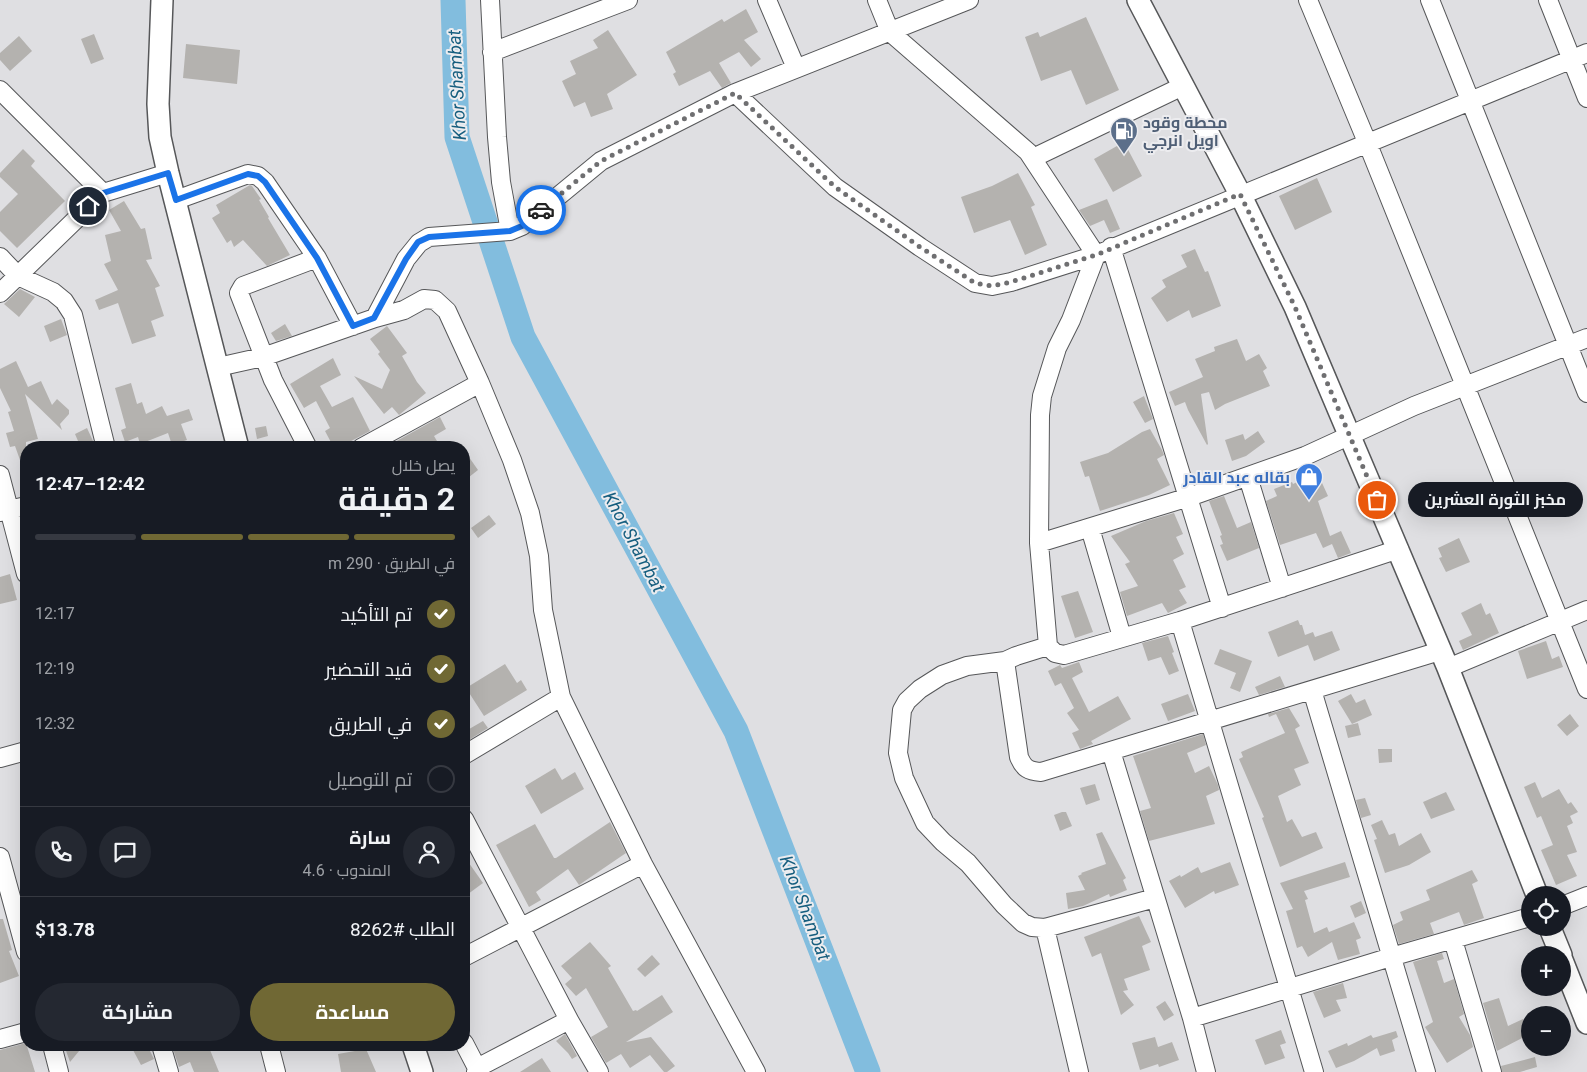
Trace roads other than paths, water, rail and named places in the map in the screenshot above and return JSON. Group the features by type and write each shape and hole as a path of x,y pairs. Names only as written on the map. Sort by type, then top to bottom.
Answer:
{"street":[{"path":"162,0 158,104 160,137 236,441"},
{"path":"490,0 497,137 501,182 510,231"},
{"path":"492,52 628,0"},
{"path":"767,0 796,68"},
{"path":"878,0 890,32 1034,158 1103,251 1189,497 1222,608"},
{"path":"374,318 406,259 418,242 429,237 510,231 522,226 601,161 735,93 969,0"},
{"path":"1138,0 1240,194 1295,307 1444,659 1533,886"},
{"path":"1308,0 1587,689"},
{"path":"1430,0 1587,393"},
{"path":"1548,0 1579,56 1587,98"},
{"path":"735,93 835,187 975,283 992,286 1011,282 1103,251 1579,56"},
{"path":"1034,158 1183,86"},
{"path":"0,90 103,193"},
{"path":"0,293 103,193 168,173"},
{"path":"176,200 248,174 258,176 265,182 317,258 353,326"},
{"path":"1103,251 1058,348 1042,396 1040,415 1039,543 1048,646 1055,653 1064,655 1180,622 1398,549"},
{"path":"0,257 18,276 53,292 64,300 73,315 104,441"},
{"path":"304,441 263,357 240,290 243,286 317,258"},
{"path":"218,367 263,357 374,318 404,310 424,299 435,300 447,311 512,460 530,513 539,556 543,610 561,696 643,864 756,1072"},
{"path":"1039,543 1189,497 1305,456 1414,406 1587,338"},
{"path":"374,441 480,383"},
{"path":"0,476 4,511 20,557"},
{"path":"1248,477 1282,588"},
{"path":"4,511 20,507"},
{"path":"1090,528 1122,638"},
{"path":"1005,661 1018,757 1023,767 1030,771 1042,772 1312,690 1444,659 1559,622 1587,610"},
{"path":"1180,622 1314,1072"},
{"path":"1048,646 1005,661 967,666 942,675 920,689 907,701 902,710 898,753 904,778 925,823 943,842 968,863 1004,905 1023,923 1032,927 1045,928 1156,898"},
{"path":"1312,690 1426,1072"},
{"path":"470,751 561,696"},
{"path":"1111,750 1192,1018 1206,1072"},
{"path":"0,758 20,753"},
{"path":"470,831 569,1020 599,1072"},
{"path":"0,857 20,930"},
{"path":"470,954 643,864"},
{"path":"1571,902 1587,896"},
{"path":"1192,1018 1521,920"},
{"path":"1045,928 1079,1072"},
{"path":"1453,940 1492,1072"},
{"path":"1571,983 1587,1023"},
{"path":"468,1051 476,1070 569,1020"},
{"path":"0,1039 20,1034"},
{"path":"54,1051 59,1072"},
{"path":"163,1051 169,1072"},
{"path":"271,1051 276,1072"},
{"path":"415,1051 422,1072"}],"waterway":[{"name":"Khor Shambat","path":"453,0 457,137 523,337 736,731 868,1072"}],"place":[{"name":"محطة وقود اويل انرجي","path":"1124,155"},
{"name":"مخبز الثورة العشرين","path":"1377,500"},
{"name":"بقاله عبد القادر","path":"1309,501"}]}
